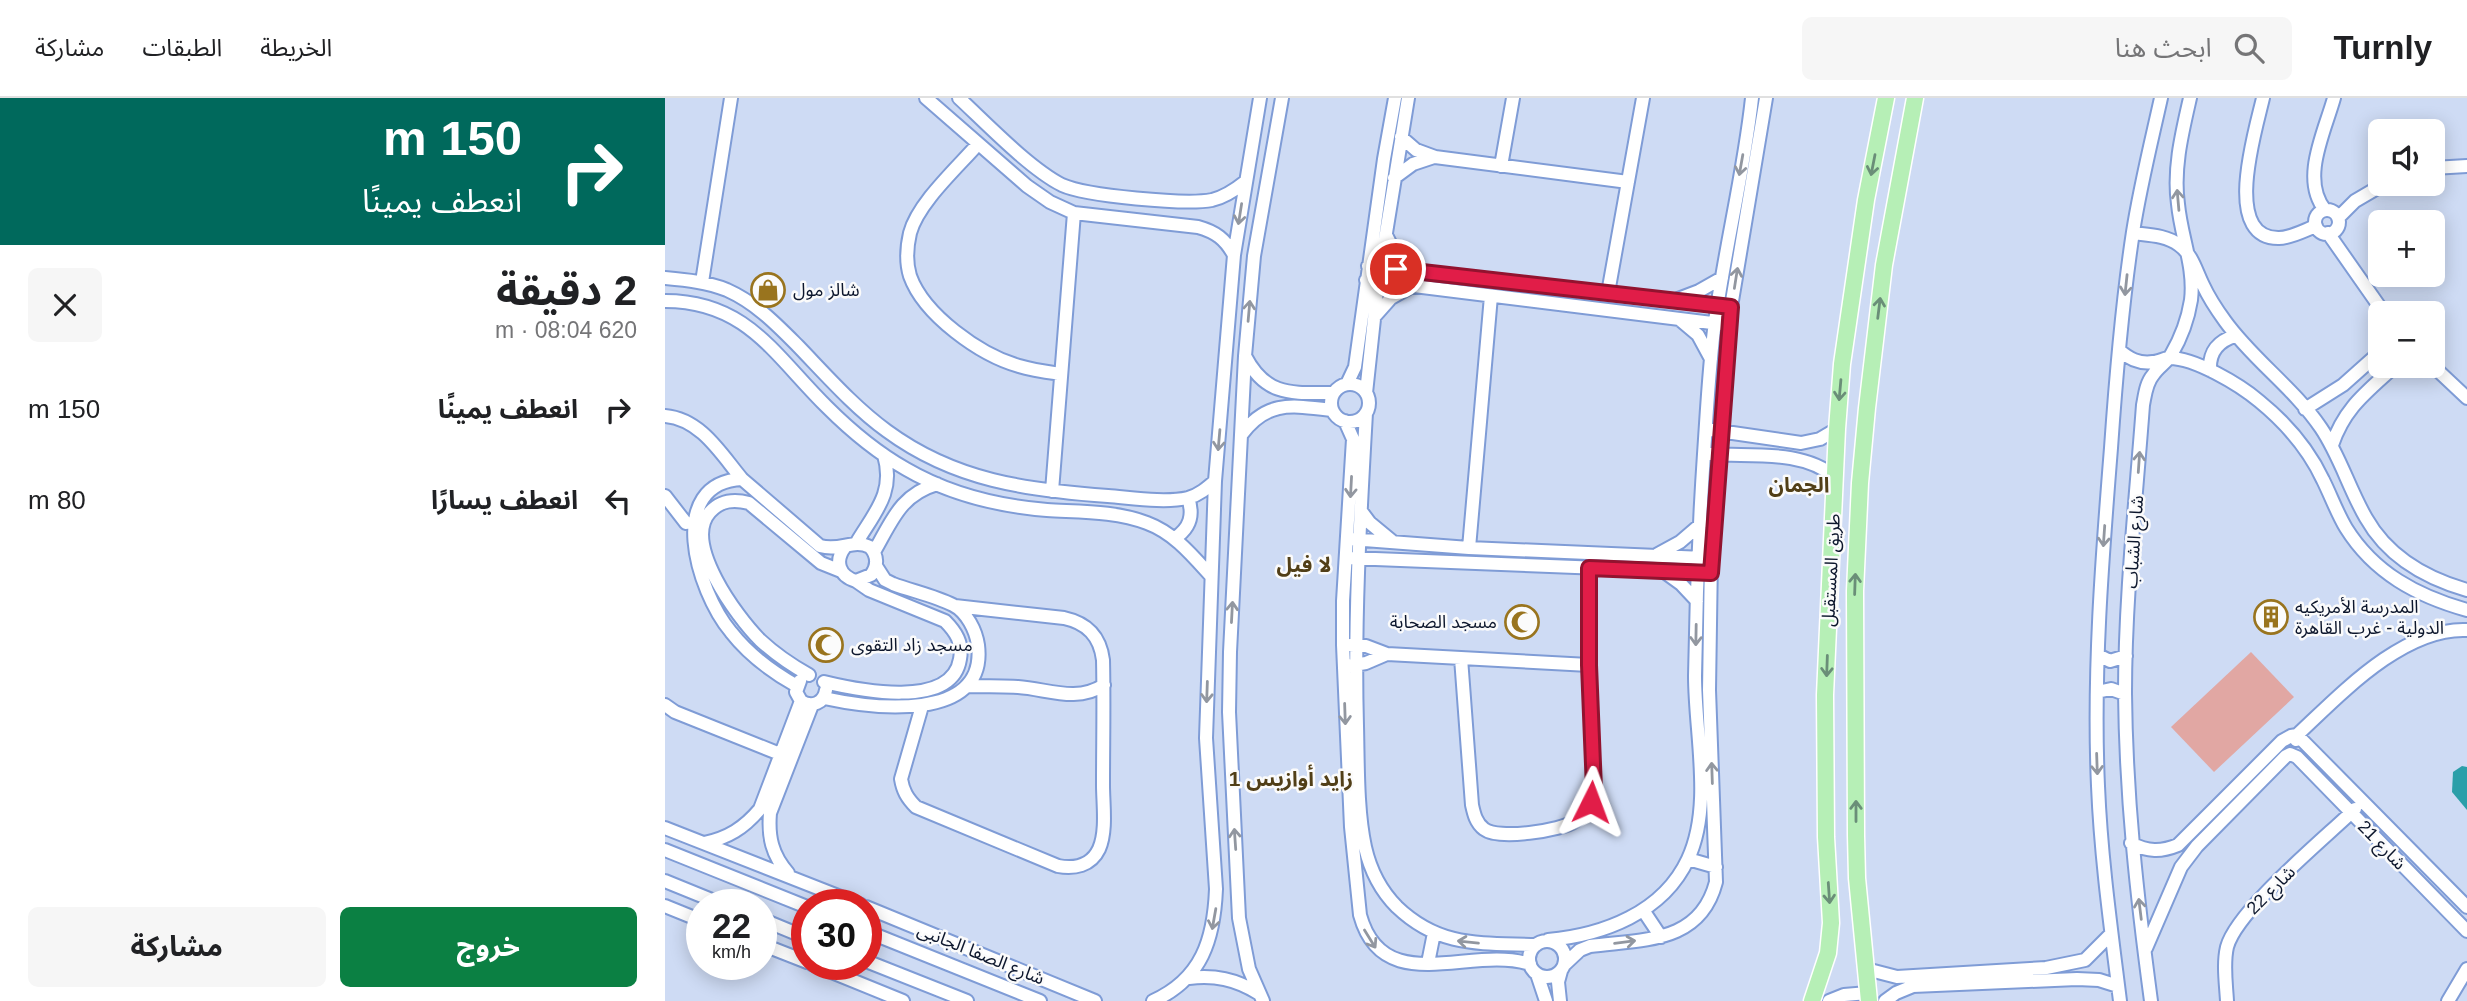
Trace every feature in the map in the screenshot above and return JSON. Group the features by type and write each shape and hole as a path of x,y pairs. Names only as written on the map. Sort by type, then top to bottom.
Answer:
{"main road":[{"name":"طريق المستقبل","path":"1811,1001 1828,953 1831,923 1826,837 1825,695 1842,364 1859,245 1886,98"},
{"name":"طريق المستقبل","path":"1869,997 1857,878 1855,591 1860,483 1884,265 1915,98"},
{"path":"1859,245 1873,231 1892,229"},
{"path":"1825,695 1840,701 1855,694"},
{"path":"1826,746 1834,740 1843,740 1849,743 1855,753"}],"street":[{"path":"702,282 731,98"},
{"path":"926,98 1027,186 1051,202 1074,213 1198,227 1220,236 1234,255"},
{"path":"959,98 1041,171 1064,186 1161,200 1203,201 1226,195 1245,182"},
{"path":"1153,1001 1189,978 1206,947 1215,913 1216,889 1206,738 1215,481 1234,255 1260,98"},
{"path":"1260,997 1249,969 1239,918 1229,712 1230,652 1245,356 1254,257 1282,98"},
{"path":"1332,410 1333,393 1347,384 1355,367 1372,281 1391,155 1395,98"},
{"path":"1374,267 1386,235 1394,178 1391,155 1401,137 1408,98"},
{"path":"1501,166 1513,98"},
{"path":"1608,293 1643,98"},
{"path":"1350,666 1351,827 1360,915 1365,934 1376,949 1392,959 1410,964 1511,960 1550,977 1580,950 1590,946 1661,937 1678,932 1693,923 1705,909 1716,882 1716,867 1704,572 1730,325 1724,307 1722,278 1752,98"},
{"path":"1705,558 1701,524 1704,453 1715,323 1724,307 1766,98"},
{"name":"شارع الشباب","path":"2120,1001 2100,821 2098,654 2105,517 2119,350 2133,233 2161,98"},
{"name":"شارع الشباب","path":"2151,1001 2131,843 2126,656 2143,405 2153,375 2169,358 2187,319 2191,298 2189,255 2181,227 2176,181 2178,156 2190,98"},
{"path":"2263,98 2247,173 2245,204 2250,221 2262,233 2279,238 2316,226"},
{"path":"2325,210 2319,202 2314,178 2334,98"},
{"path":"959,129 974,112"},
{"path":"1401,137 1416,150 1435,157 1628,182"},
{"path":"978,144 921,212 910,232 907,254 910,275 924,301 967,340 992,355 1019,366 1061,374"},
{"path":"1394,178 1413,164 1435,157"},
{"path":"1249,158 1270,162"},
{"path":"2445,167 2467,166"},
{"path":"2316,226 2323,233 2337,228 2338,218 2355,201 2368,193"},
{"path":"2316,226 2317,215 2325,210 2331,210 2338,218"},
{"path":"1052,491 1074,213"},
{"path":"2133,233 2164,237 2178,244 2189,255 2210,300 2235,336 2305,409 2332,445 2367,519 2382,540 2414,569 2467,590"},
{"path":"2328,233 2376,301"},
{"path":"1386,235 1396,255 1412,271"},
{"path":"1374,267 1724,307"},
{"path":"665,278 702,282 727,290 749,302 769,317 886,431 937,461 993,482 1127,498 1188,498 1215,481"},
{"path":"1673,301 1699,292 1722,278"},
{"path":"1372,281 1730,325"},
{"path":"1354,539 1361,511 1366,414 1369,407 1366,393 1375,316 1372,281"},
{"path":"1375,316 1391,298 1412,286"},
{"path":"1554,303 1555,287"},
{"path":"1469,548 1491,296"},
{"path":"665,301 706,306 735,318 756,332 857,435 904,468 954,491 1001,504 1132,518 1175,538 1211,576"},
{"path":"1676,317 1698,335 1711,361"},
{"path":"2210,370 2214,351 2223,341 2235,336"},
{"path":"2119,350 2141,363 2169,358 2210,370 2259,401 2297,437 2322,478 2346,528 2364,553 2385,573 2422,595 2467,610"},
{"path":"1245,356 1262,380 1275,388 1289,393 1333,393"},
{"path":"2305,409 2343,386 2368,363"},
{"path":"2353,376 2367,392"},
{"path":"2445,377 2467,398"},
{"path":"2332,445 2339,424 2382,378"},
{"path":"1347,384 1361,387 1366,393"},
{"path":"827,407 842,391"},
{"path":"1242,434 1256,418 1275,408 1289,406 1332,410 1339,418 1352,422 1366,414"},
{"path":"665,416 677,417 703,433 742,479 754,499 821,563 841,571 845,576 876,593 945,621 954,629 959,640 960,664 954,675 946,683 931,688 901,693 862,690 824,682"},
{"path":"1345,421 1353,439 1354,539 1350,666 1362,826 1372,869 1382,888 1396,905 1412,920 1434,933 1463,942 1542,943 1560,946 1564,952 1563,968 1558,982 1560,1001"},
{"path":"1706,429 1801,443 1820,439 1837,429"},
{"path":"1704,453 1801,459 1817,465 1835,477"},
{"path":"841,571 839,558 885,495 888,475 884,455"},
{"path":"742,479 717,483 706,490 691,509 687,523 690,555 706,595 730,631 761,662 797,687"},
{"path":"874,552 901,504 917,491 937,484"},
{"path":"665,496 687,523"},
{"path":"1175,538 1183,533 1192,516 1188,498"},
{"path":"704,843 736,832 749,822 759,809 780,754 812,701 826,687 820,678 809,675 774,652 745,623 721,589 701,539 706,516 715,507 726,501 754,499 820,546 870,547 874,552 876,566 885,580 955,606 1017,611 1075,620 1087,626 1101,647 1104,685 1102,836 1099,849 1092,859 1082,866 1070,868 1041,860 938,817 916,807 908,800 901,779 922,706"},
{"path":"1361,511 1375,529 1394,542"},
{"path":"1655,555 1680,542 1701,524"},
{"path":"1354,539 1469,548 1705,558"},
{"path":"1527,550 1527,565"},
{"path":"690,555 704,551"},
{"path":"1352,558 1704,572"},
{"path":"856,581 871,575 876,566"},
{"path":"1461,658 1475,819 1485,829 1496,834 1564,827 1576,821 1585,813 1594,789 1589,665 1589,568"},
{"path":"1662,570 1681,584 1697,601"},
{"path":"1546,1001 1534,969 1531,951 1542,943 1597,931 1643,910 1669,888 1688,859 1697,834 1701,807 1695,679 1697,601 1704,572"},
{"path":"934,615 940,601"},
{"path":"809,675 799,681 798,697 812,701 922,706 955,695 967,686 975,673 978,659 978,643 974,629 966,616 955,606"},
{"path":"2145,952 2181,867 2197,846 2285,756 2296,756 2300,737 2350,687 2394,653 2427,637 2443,632 2467,630"},
{"path":"1349,645 1366,646 1387,654 1589,665"},
{"path":"1208,652 1230,652"},
{"path":"1350,666 1387,654"},
{"path":"2098,654 2110,661 2126,656"},
{"path":"946,683 955,695"},
{"path":"967,686 1019,687 1072,696 1094,691 1104,685"},
{"path":"2097,692 2111,689 2125,694"},
{"path":"790,876 771,847 768,831 770,813 812,701"},
{"path":"665,705 675,712 780,754"},
{"path":"2131,843 2155,851 2178,845 2281,741 2300,737"},
{"name":"شارع 21","path":"2300,737 2467,908"},
{"name":"شارع 21","path":"2296,756 2467,930"},
{"name":"شارع 22","path":"2227,1001 2225,962 2227,946 2235,930 2254,905 2363,802"},
{"path":"665,828 822,889"},
{"path":"665,850 791,901"},
{"path":"1688,859 1716,867"},
{"path":"686,890 669,883 665,906 686,915"},
{"path":"1359,898 1382,888"},
{"path":"1643,910 1661,937"},
{"name":"شارع الصفا الجانبى","path":"882,914 1095,1001"},
{"path":"1428,962 1434,933"},
{"path":"1866,969 1897,977 2046,968 2085,960 2111,934"},
{"path":"882,937 1040,1001"},
{"path":"882,967 967,1001"},
{"path":"2448,1001 2467,969"},
{"path":"1189,978 1225,978 1242,984 1260,997"},
{"path":"1885,1001 1913,986 2077,979 2099,980 2118,986"},
{"path":"848,980 903,1001"},
{"path":"1168,1001 1175,989"},
{"path":"1829,1001 1844,995 1869,997"}],"shaded area":[{"path":"2251,652 2294,697 2214,772 2171,727"},
{"path":"2462,766 2467,767 2467,810 2452,792 2453,772"}],"place":[{"name":"شالز مول","path":"768,290"},
{"name":"المدرسة الأمريكيه الدولية - غرب القاهرة","path":"2271,617"},
{"name":"مسجد الصحابة","path":"1522,622"},
{"name":"مسجد زاد التقوى","path":"826,645"}],"district":[{"name":"الجمان","path":"1799,484"},
{"name":"لا فيل","path":"1304,564"},
{"name":"زايد أوازيس 1","path":"1291,778"}],"route":[{"path":"1396,269 1731,307 1711,573 1589,568 1589,665 1594,789 1591,802"}]}
